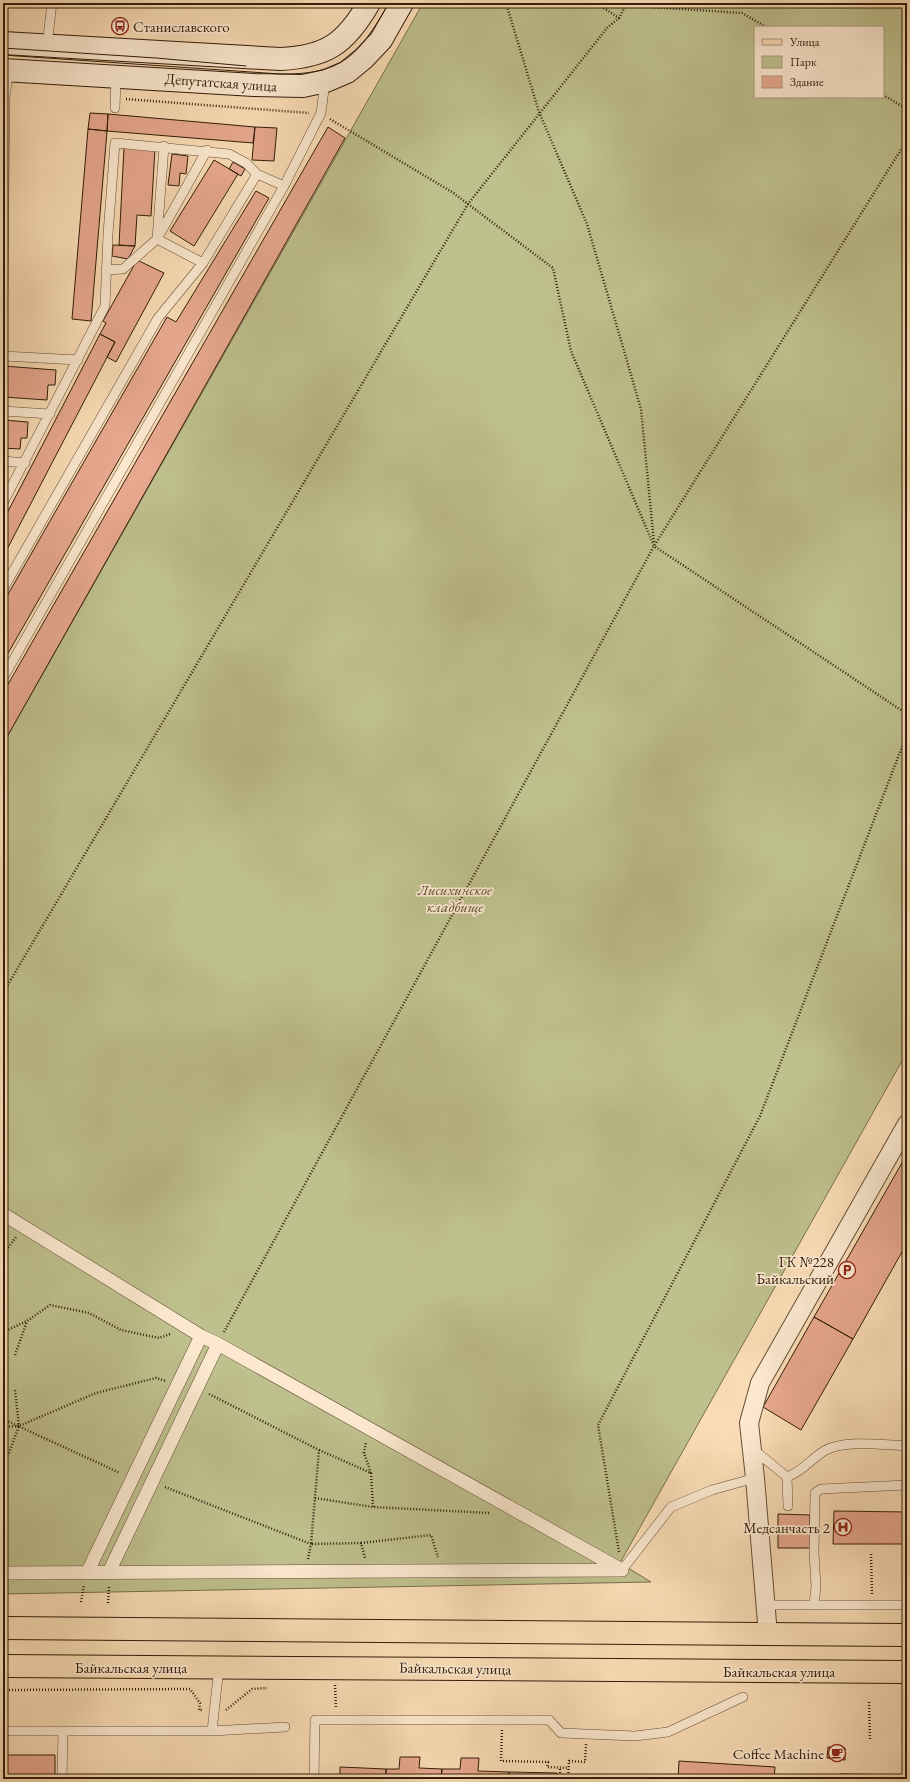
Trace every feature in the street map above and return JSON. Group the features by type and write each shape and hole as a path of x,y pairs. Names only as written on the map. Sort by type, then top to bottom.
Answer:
{"main road":[{"name":"Депутатская улица","path":"3,43 280,60 300,58 328,49 346,37 357,24 370,3"},
{"name":"Депутатская улица","path":"6,70 116,85 303,86 326,81 347,72 364,58 381,40 402,3"},
{"path":"3,1628 907,1635"},
{"name":"Байкальская улица","path":"3,1666 907,1672"}],"street":[{"path":"768,1635 755,1478 748,1423 760,1382 907,1124"},
{"path":"3,1214 201,1336 218,1344 622,1570"},
{"path":"87,1573 201,1336"},
{"path":"109,1572 218,1344"},
{"path":"3,1573 622,1570"}],"lane":[{"path":"47,45 52,3"},
{"path":"3,300 6,70"},
{"path":"3,678 284,186 321,113 326,81"},
{"path":"115,108 116,85"},
{"path":"3,504 105,306 106,270 115,143 207,150 229,154 246,163 257,174 284,186"},
{"path":"157,240 164,146"},
{"path":"106,270 123,269 157,240 207,150"},
{"path":"3,589 158,318 203,264 257,174"},
{"path":"157,240 203,264"},
{"path":"3,356 78,360"},
{"path":"3,411 50,414"},
{"path":"3,461 25,462"},
{"path":"787,1477 799,1472 824,1451 840,1444 907,1446"},
{"path":"750,1446 787,1477 788,1506"},
{"path":"622,1570 671,1507 712,1490 755,1478"},
{"path":"814,1604 816,1588 814,1553 815,1493 821,1489 907,1485"},
{"path":"766,1605 907,1605"},
{"path":"212,1731 219,1667"},
{"path":"314,1779 315,1720 549,1720 562,1733 635,1736 668,1732 743,1697"},
{"path":"3,1731 212,1731 285,1727"},
{"path":"62,1779 63,1731"}],"path":[{"path":"506,3 539,112 587,224 640,409 654,546"},
{"path":"596,3 619,18"},
{"path":"3,993 468,204 539,112 607,28 619,18 627,3"},
{"path":"644,3 651,7 742,13 764,26"},
{"path":"116,85 130,100 321,113 452,192 553,268 571,351 654,546 907,714"},
{"path":"884,96 907,109"},
{"path":"218,1344 654,546 907,140"},
{"path":"622,1570 598,1425 760,1116 907,734"},
{"path":"3,1255 24,1226"},
{"path":"3,1332 27,1321 50,1305 89,1313 121,1330 158,1338 188,1328"},
{"path":"3,1320 7,1330"},
{"path":"15,1355 27,1321"},
{"path":"3,1427 19,1426 96,1394 156,1378 178,1383"},
{"path":"197,1388 319,1450 371,1473"},
{"path":"3,1460 9,1453 19,1426 15,1390"},
{"path":"3,1419 132,1479"},
{"path":"369,1429 364,1453 371,1473 373,1506"},
{"path":"306,1571 311,1544 319,1450"},
{"path":"152,1482 311,1544 361,1543 431,1535 442,1571"},
{"path":"315,1498 373,1506 491,1513"},
{"path":"361,1543 368,1571"},
{"path":"871,1554 872,1604"},
{"path":"334,1683 336,1720"},
{"path":"868,1702 870,1739"},
{"path":"502,1720 501,1760 548,1762 548,1767 568,1768"},
{"path":"568,1779 569,1761 585,1762 587,1734"},
{"path":"560,1768 560,1779"}],"green space":[{"name":"Лисихинское кладбище","path":"423,3 907,3 907,1052 620,1563 651,1582 3,1594 3,744"}],"building":[{"path":"90,113 108,114 107,131 88,129"},
{"path":"108,114 255,127 253,143 107,131"},
{"path":"255,127 277,128 274,161 252,160"},
{"path":"328,127 345,138 3,744 3,693"},
{"path":"88,129 107,131 91,321 72,319"},
{"path":"124,148 155,149 151,216 137,215 135,246 119,245"},
{"path":"172,154 188,156 186,174 180,173 179,186 168,185"},
{"path":"214,160 238,174 194,246 170,231"},
{"path":"233,162 245,169 241,176 229,169"},
{"path":"256,191 269,198 3,662 3,603 167,317 176,322"},
{"path":"113,245 135,246 128,259 112,256"},
{"path":"137,260 164,273 116,362 107,357 115,342 100,334 106,323 103,321"},
{"path":"100,334 115,342 3,557 3,521"},
{"path":"3,366 56,370 55,385 48,385 47,400 3,397"},
{"path":"3,420 28,422 27,438 21,438 20,449 3,448"},
{"path":"907,1154 907,1243 853,1339 814,1317"},
{"path":"814,1317 853,1339 801,1430 763,1407"},
{"path":"834,1511 907,1512 907,1544 833,1544"},
{"path":"778,1514 810,1515 810,1548 778,1548"},
{"path":"828,1747 845,1748 845,1760 827,1758"},
{"path":"3,1755 55,1755 55,1779 3,1779"},
{"path":"400,1757 420,1757 419,1768 442,1769 441,1779 386,1779 386,1769 399,1769"},
{"path":"461,1758 479,1758 478,1771 509,1772 509,1779 441,1779 442,1769 460,1769"},
{"path":"679,1761 775,1767 774,1779 678,1779"},
{"path":"340,1767 386,1769 386,1779 340,1779"},
{"path":"509,1772 557,1773 557,1779 509,1779"},
{"path":"840,1774 907,1775 907,1779 840,1779"}],"tram line":[{"path":"3,55 280,74 319,71 334,66 358,49 389,3"},
{"path":"3,48 156,58 246,66"}],"place":[{"name":"Станиславского","path":"120,26"},
{"name":"ГК №228 Байкальский","path":"847,1270"},
{"name":"Медсанчасть 2","path":"843,1527"},
{"name":"Coffee Machine","path":"837,1753"}]}
